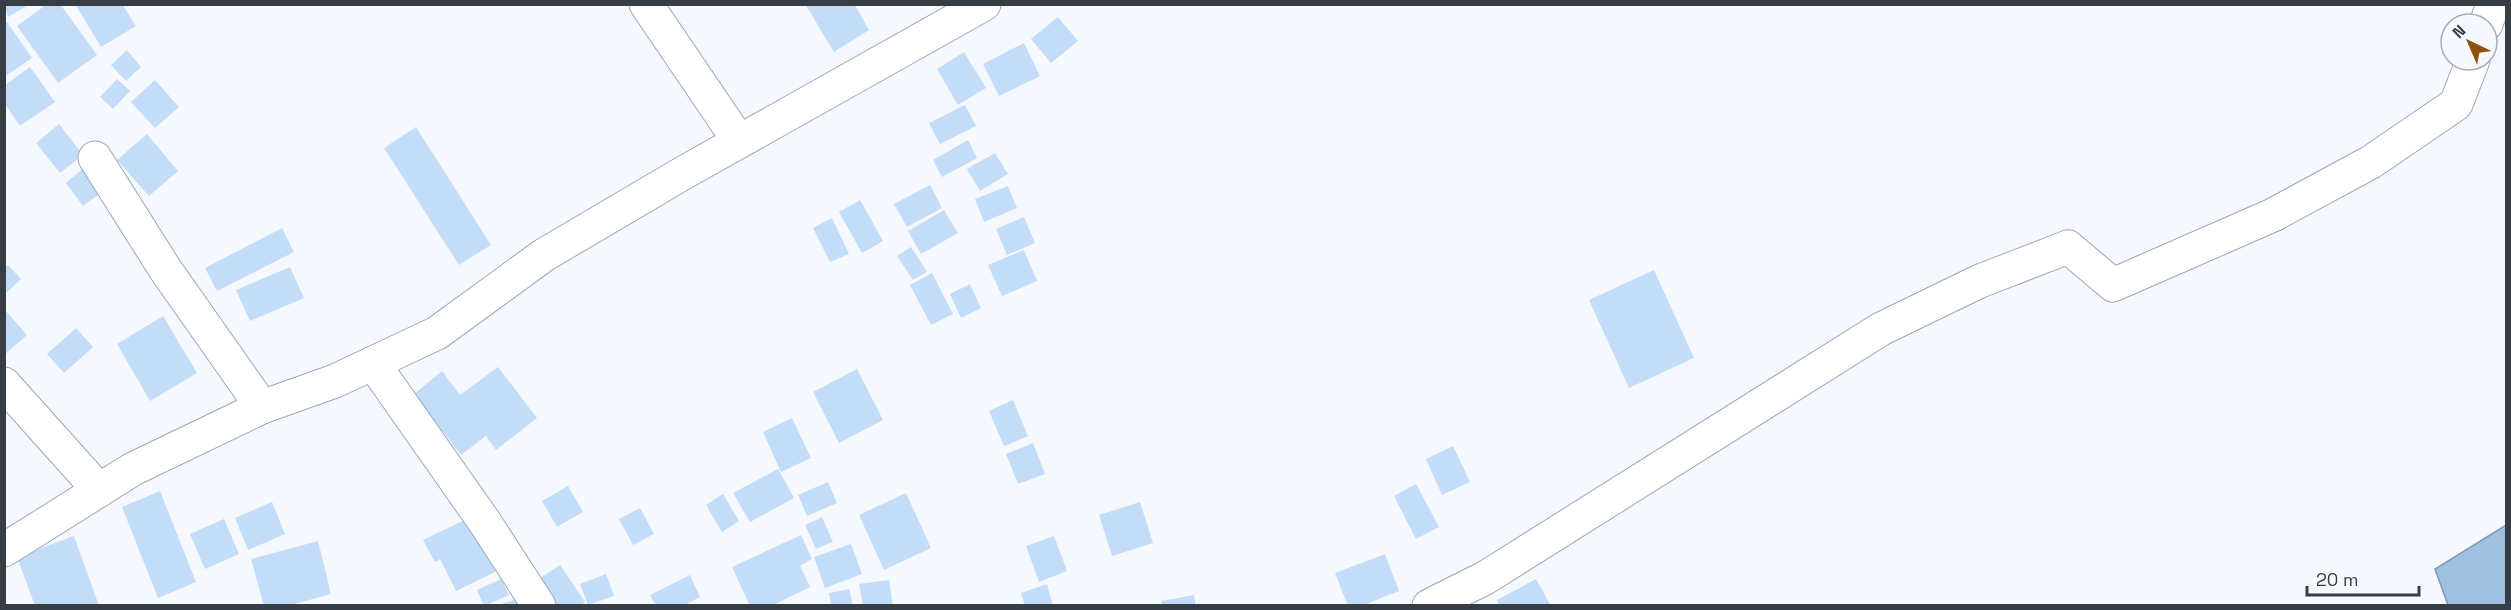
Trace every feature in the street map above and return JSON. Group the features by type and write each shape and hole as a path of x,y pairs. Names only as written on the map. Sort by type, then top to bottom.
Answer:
{"street":[{"path":"645,4 739,141"},
{"path":"5,548 133,469 262,407 335,381 437,333 543,255 739,141 984,4"},
{"path":"1429,606 1485,578 1881,329 1980,281 2068,247 2113,285 2273,215 2371,162 2456,104 2468,72"},
{"path":"95,158 165,269 262,407"},
{"path":"373,363 486,524 539,606"},
{"path":"4,384 99,490"}],"water":[{"path":"2506,525 2506,605 2448,605 2435,569"}],"building":[{"path":"4,4 30,4 8,17"},
{"path":"47,4 60,4 97,55 58,83 17,26"},
{"path":"75,4 122,4 136,26 101,47"},
{"path":"805,4 854,4 869,30 834,52"},
{"path":"1058,17 1078,41 1051,63 1031,39"},
{"path":"7,22 32,58 4,77 4,24"},
{"path":"1024,43 1040,76 999,96 983,64"},
{"path":"127,50 141,67 126,81 111,65"},
{"path":"964,52 986,88 958,105 937,69"},
{"path":"30,67 55,102 20,126 5,104 5,85"},
{"path":"117,79 130,91 113,109 100,97"},
{"path":"155,80 179,107 155,128 131,102"},
{"path":"965,105 976,126 940,144 929,123"},
{"path":"59,124 83,155 60,173 36,143"},
{"path":"416,127 491,245 459,265 384,148"},
{"path":"147,134 178,171 149,196 117,160"},
{"path":"968,140 977,158 942,177 933,160"},
{"path":"995,153 1008,174 980,191 967,169"},
{"path":"85,167 103,191 83,206 66,183"},
{"path":"930,185 942,208 907,227 894,204"},
{"path":"1008,186 1017,208 984,222 975,199"},
{"path":"860,200 883,241 862,253 839,212"},
{"path":"944,210 958,233 921,254 908,231"},
{"path":"1024,217 1035,243 1007,255 996,229"},
{"path":"832,218 849,254 830,262 813,228"},
{"path":"282,228 294,252 217,291 205,268"},
{"path":"911,247 927,272 913,280 897,256"},
{"path":"1024,250 1037,281 1002,296 988,265"},
{"path":"8,265 21,279 4,295 4,268"},
{"path":"290,267 304,298 250,321 236,290"},
{"path":"1654,270 1694,358 1629,388 1589,300"},
{"path":"932,273 953,314 931,325 910,285"},
{"path":"970,284 981,308 961,318 950,294"},
{"path":"4,309 27,335 4,355"},
{"path":"163,316 197,373 150,401 117,344"},
{"path":"76,328 93,347 64,373 47,354"},
{"path":"498,367 537,418 496,450 486,436 461,455 414,394 442,371 460,395"},
{"path":"857,369 883,420 839,443 813,392"},
{"path":"1013,400 1028,436 1004,446 989,411"},
{"path":"792,418 811,458 781,472 763,432"},
{"path":"1033,443 1045,474 1018,484 1006,454"},
{"path":"1453,446 1470,482 1442,495 1426,459"},
{"path":"778,469 794,498 750,522 733,493"},
{"path":"828,482 837,503 807,516 798,495"},
{"path":"1416,484 1439,527 1416,539 1394,496"},
{"path":"568,486 583,512 557,527 542,501"},
{"path":"160,491 196,582 158,598 122,507"},
{"path":"906,493 931,548 884,570 859,515"},
{"path":"723,494 739,521 722,532 706,505"},
{"path":"272,502 285,534 248,550 235,518"},
{"path":"1140,502 1153,543 1112,556 1099,515"},
{"path":"640,508 654,534 633,545 619,519"},
{"path":"471,517 497,571 456,591 440,559 435,562 423,540"},
{"path":"822,517 833,542 816,549 805,525"},
{"path":"224,519 239,554 205,569 190,534"},
{"path":"801,535 812,559 800,566 810,587 771,606 750,606 732,567"},
{"path":"74,536 99,606 35,606 17,557"},
{"path":"1054,536 1067,571 1039,582 1026,546"},
{"path":"318,541 331,594 287,606 264,606 251,559"},
{"path":"851,544 862,574 825,588 814,557"},
{"path":"1385,554 1399,591 1361,606 1348,606 1335,573"},
{"path":"560,565 585,602 580,606 554,606 537,580"},
{"path":"606,574 614,596 588,605 580,584"},
{"path":"690,575 700,597 683,606 656,606 650,595"},
{"path":"501,579 509,595 484,606 477,590"},
{"path":"1536,579 1551,606 1499,606 1497,600"},
{"path":"889,580 893,606 863,606 859,584"},
{"path":"1047,584 1053,606 1025,606 1021,593"},
{"path":"849,589 853,606 831,606 829,593"},
{"path":"1194,595 1196,606 1162,606 1161,601"},
{"path":"525,596 528,606 498,605"}]}
